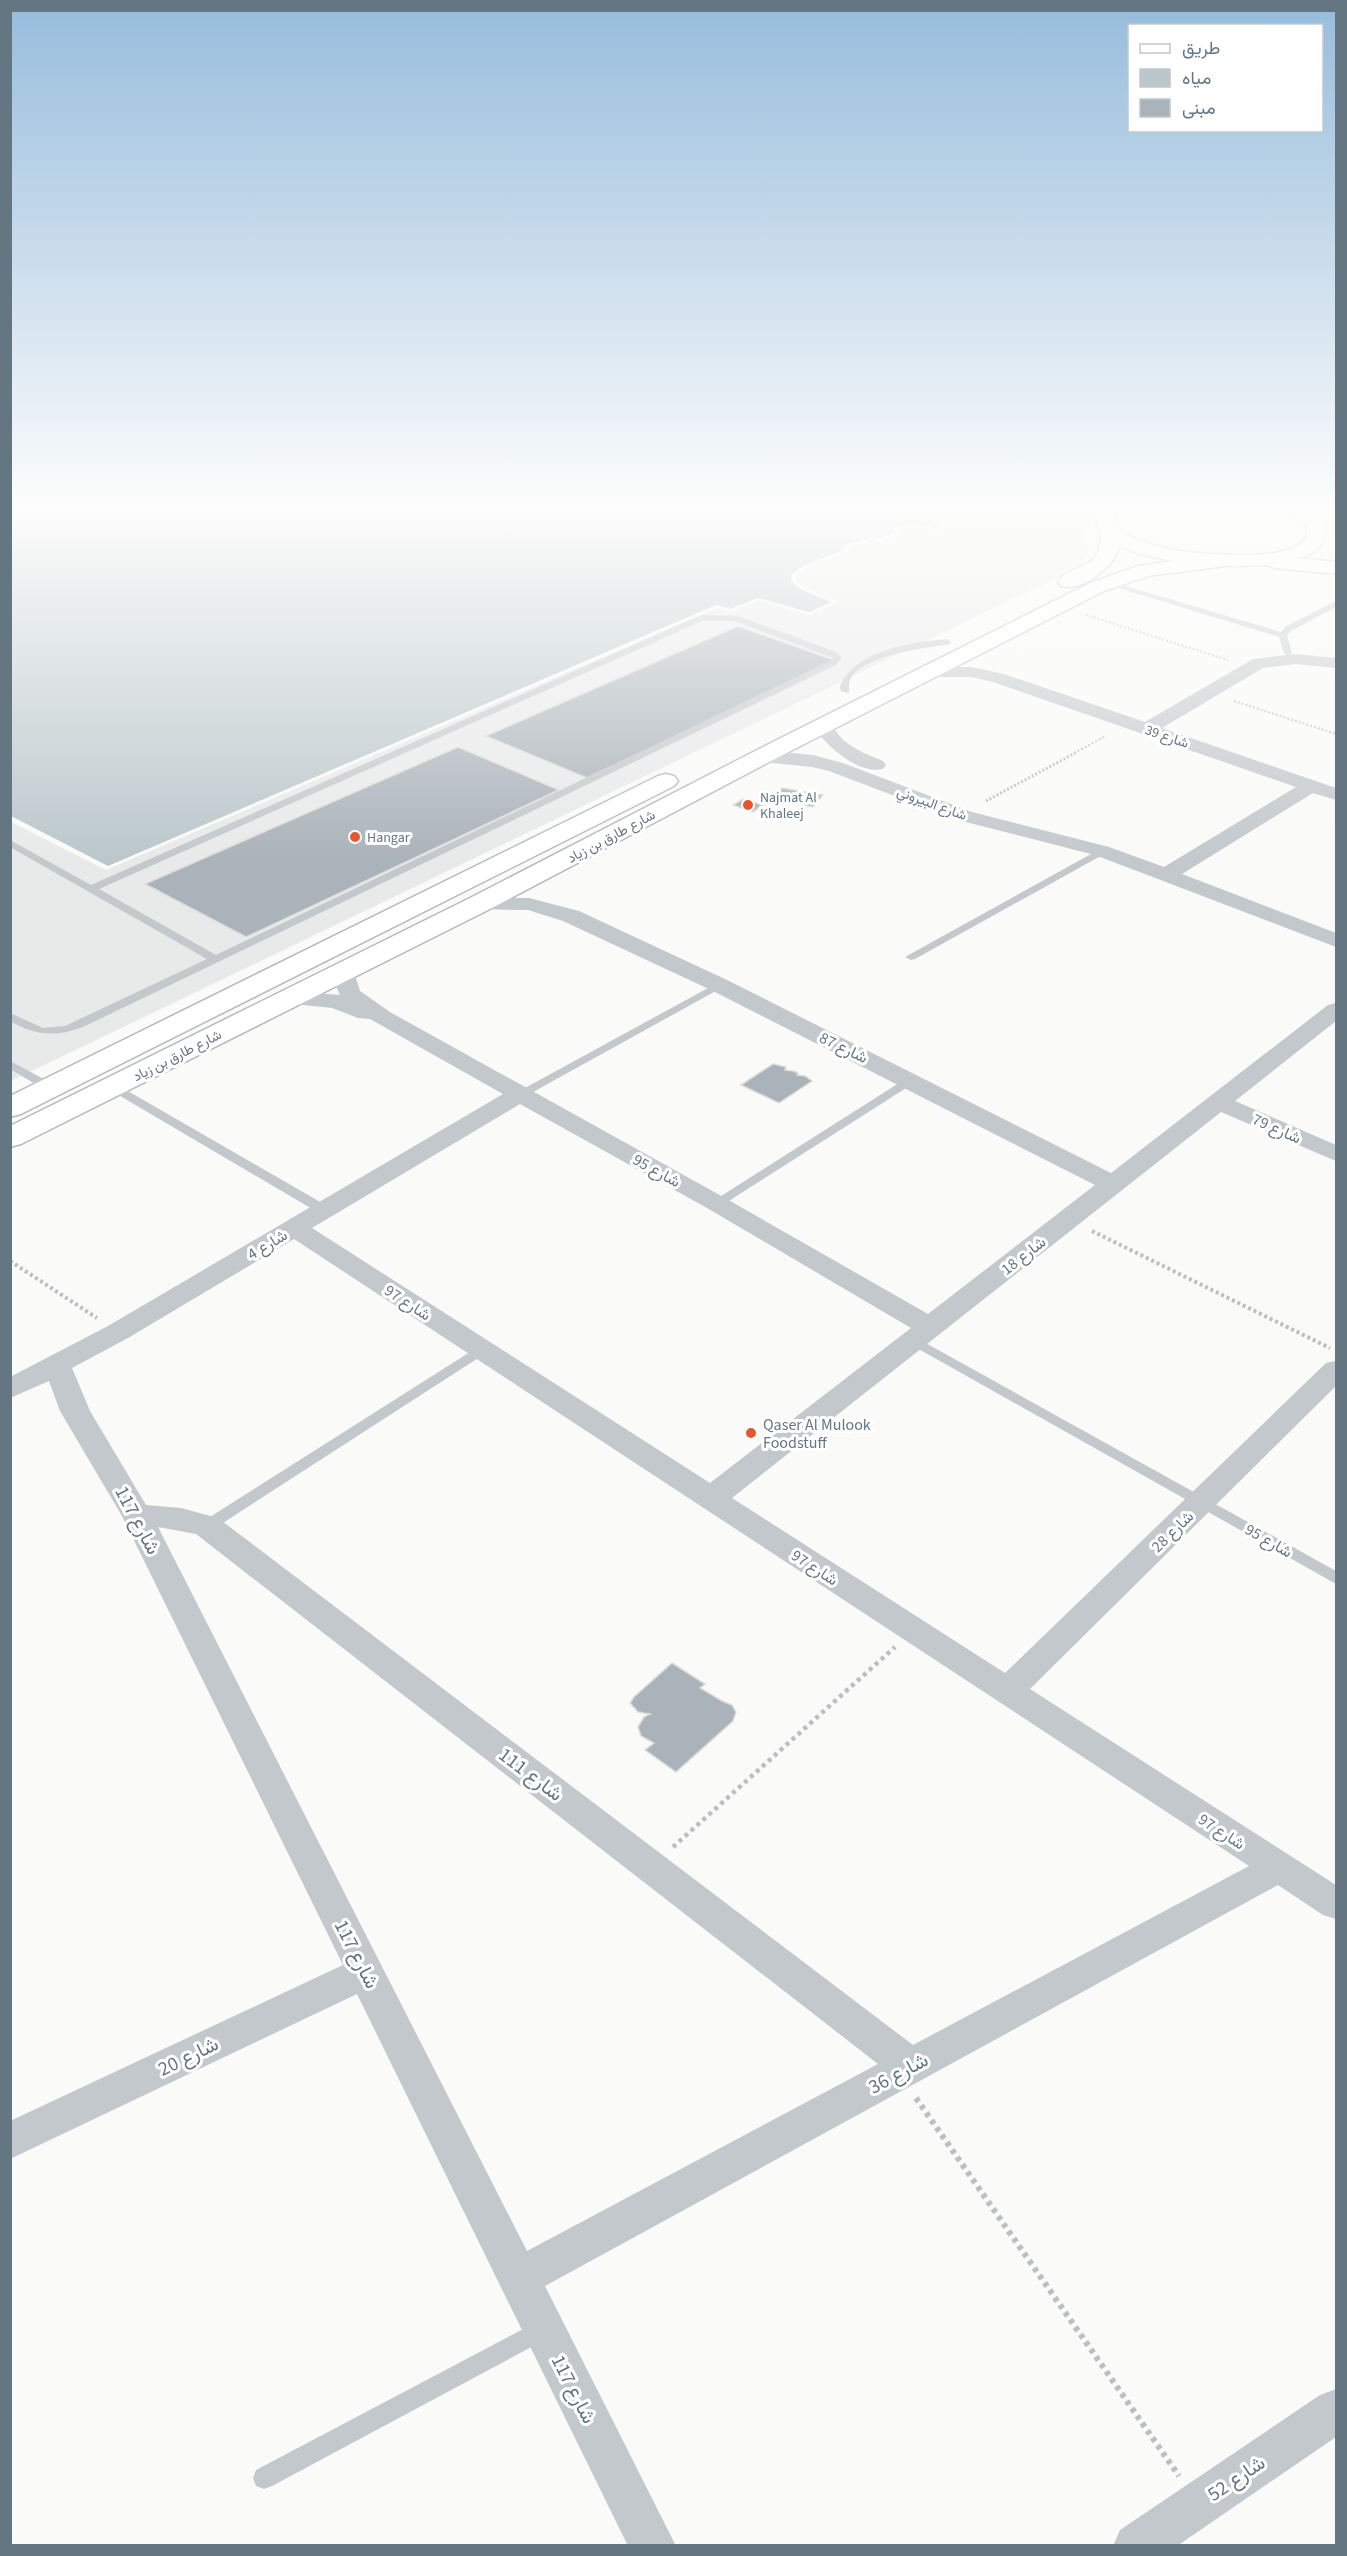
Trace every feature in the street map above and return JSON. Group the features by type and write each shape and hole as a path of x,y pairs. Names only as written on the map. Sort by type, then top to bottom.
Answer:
{"main road":[{"name":"شارع طارق بن زياد","path":"10,1138 540,873 928,672 958,647 999,623"},
{"name":"شارع طارق بن زياد","path":"10,1108 318,957 846,691 1017,623"},
{"path":"318,957 344,971"}],"street":[{"name":"شارع 39","path":"958,647 980,668 998,678"},
{"path":"1139,726 1208,693 1264,657 1288,653 1311,654 1336,662"},
{"path":"1251,667 1270,661 1295,659 1336,662"},
{"name":"شارع 39","path":"928,672 971,672 998,678 1336,794"},
{"name":"شارع البيروني","path":"822,726 835,743 860,758 1052,829 1336,940"},
{"name":"شارع البيروني","path":"763,756 789,757 836,766 956,813 1102,850"},
{"path":"1166,875 1312,785"},
{"name":"شارع 87","path":"540,873 538,880 543,896 549,903 571,916 719,985 1113,1184"},
{"name":"شارع 87","path":"479,903 529,904 571,916"},
{"name":"شارع 95","path":"344,971 345,986 351,997 382,1017 716,1203 922,1334"},
{"name":"شارع 95","path":"292,998 336,1001 382,1017"},
{"name":"شارع 18","path":"710,1499 1336,1010"},
{"name":"شارع 4","path":"10,1389 118,1332 520,1094"},
{"name":"شارع 79","path":"1218,1102 1336,1154"},
{"name":"شارع 97","path":"294,1228 1336,1904"},
{"name":"شارع 117","path":"57,1366 75,1411 107,1461 137,1516 653,2546"},
{"name":"شارع 28","path":"1007,1691 1336,1370"},
{"name":"شارع 111","path":"137,1516 163,1515 207,1526 651,1866 904,2070"},
{"name":"شارع 36","path":"518,2278 1278,1868"},
{"name":"شارع 20","path":"10,2141 365,1972"},
{"name":"شارع 52","path":"1136,2546 1336,2411"}],"lane":[{"path":"91,889 689,623"},
{"path":"10,1016 37,1031 66,1030 833,663 838,657 749,623"},
{"path":"1244,623 1282,635"},
{"path":"1282,635 1298,623"},
{"path":"1282,635 1288,653"},
{"path":"10,843 216,960"},
{"path":"911,957 1102,850"},
{"path":"520,1094 719,985"},
{"path":"10,1064 51,1088"},
{"path":"716,1203 910,1080"},
{"path":"114,1087 324,1210"},
{"name":"شارع 95","path":"922,1334 1201,1502 1336,1578"},
{"path":"207,1526 481,1350"},
{"path":"264,2478 544,2329"}],"path":[{"path":"1114,623 1251,667"},
{"path":"1208,693 1336,734"},
{"path":"981,804 1139,726"},
{"path":"1068,1219 1336,1351"},
{"path":"10,1261 118,1332"},
{"path":"651,1866 913,1630"},
{"path":"904,2070 1198,2504"}],"shaded area":[{"path":"681,623 963,623 11,1081 11,822 106,870"}],"water":[{"path":"10,623 673,623 108,866 11,816"}],"building":[{"path":"738,626 837,661 587,778 486,736"},
{"name":"Hangar","path":"458,747 559,790 246,937 145,884"},
{"path":"782,788 823,795 813,807 772,800"},
{"name":"Najmat Al Khaleej","path":"743,799 764,805 753,812 733,805"},
{"path":"773,1064 786,1067 785,1070 798,1073 797,1075 805,1076 812,1081 779,1103 741,1085"},
{"path":"672,1663 705,1684 700,1688 732,1705 736,1712 733,1721 676,1772 645,1750 654,1743 641,1736 638,1727 644,1717 650,1714 638,1712 630,1703"}],"place":[{"name":"Najmat Al Khaleej","path":"748,805"},
{"name":"Hangar","path":"355,837"},
{"name":"Qaser Al Mulook Foodstuff","path":"751,1433"}]}
